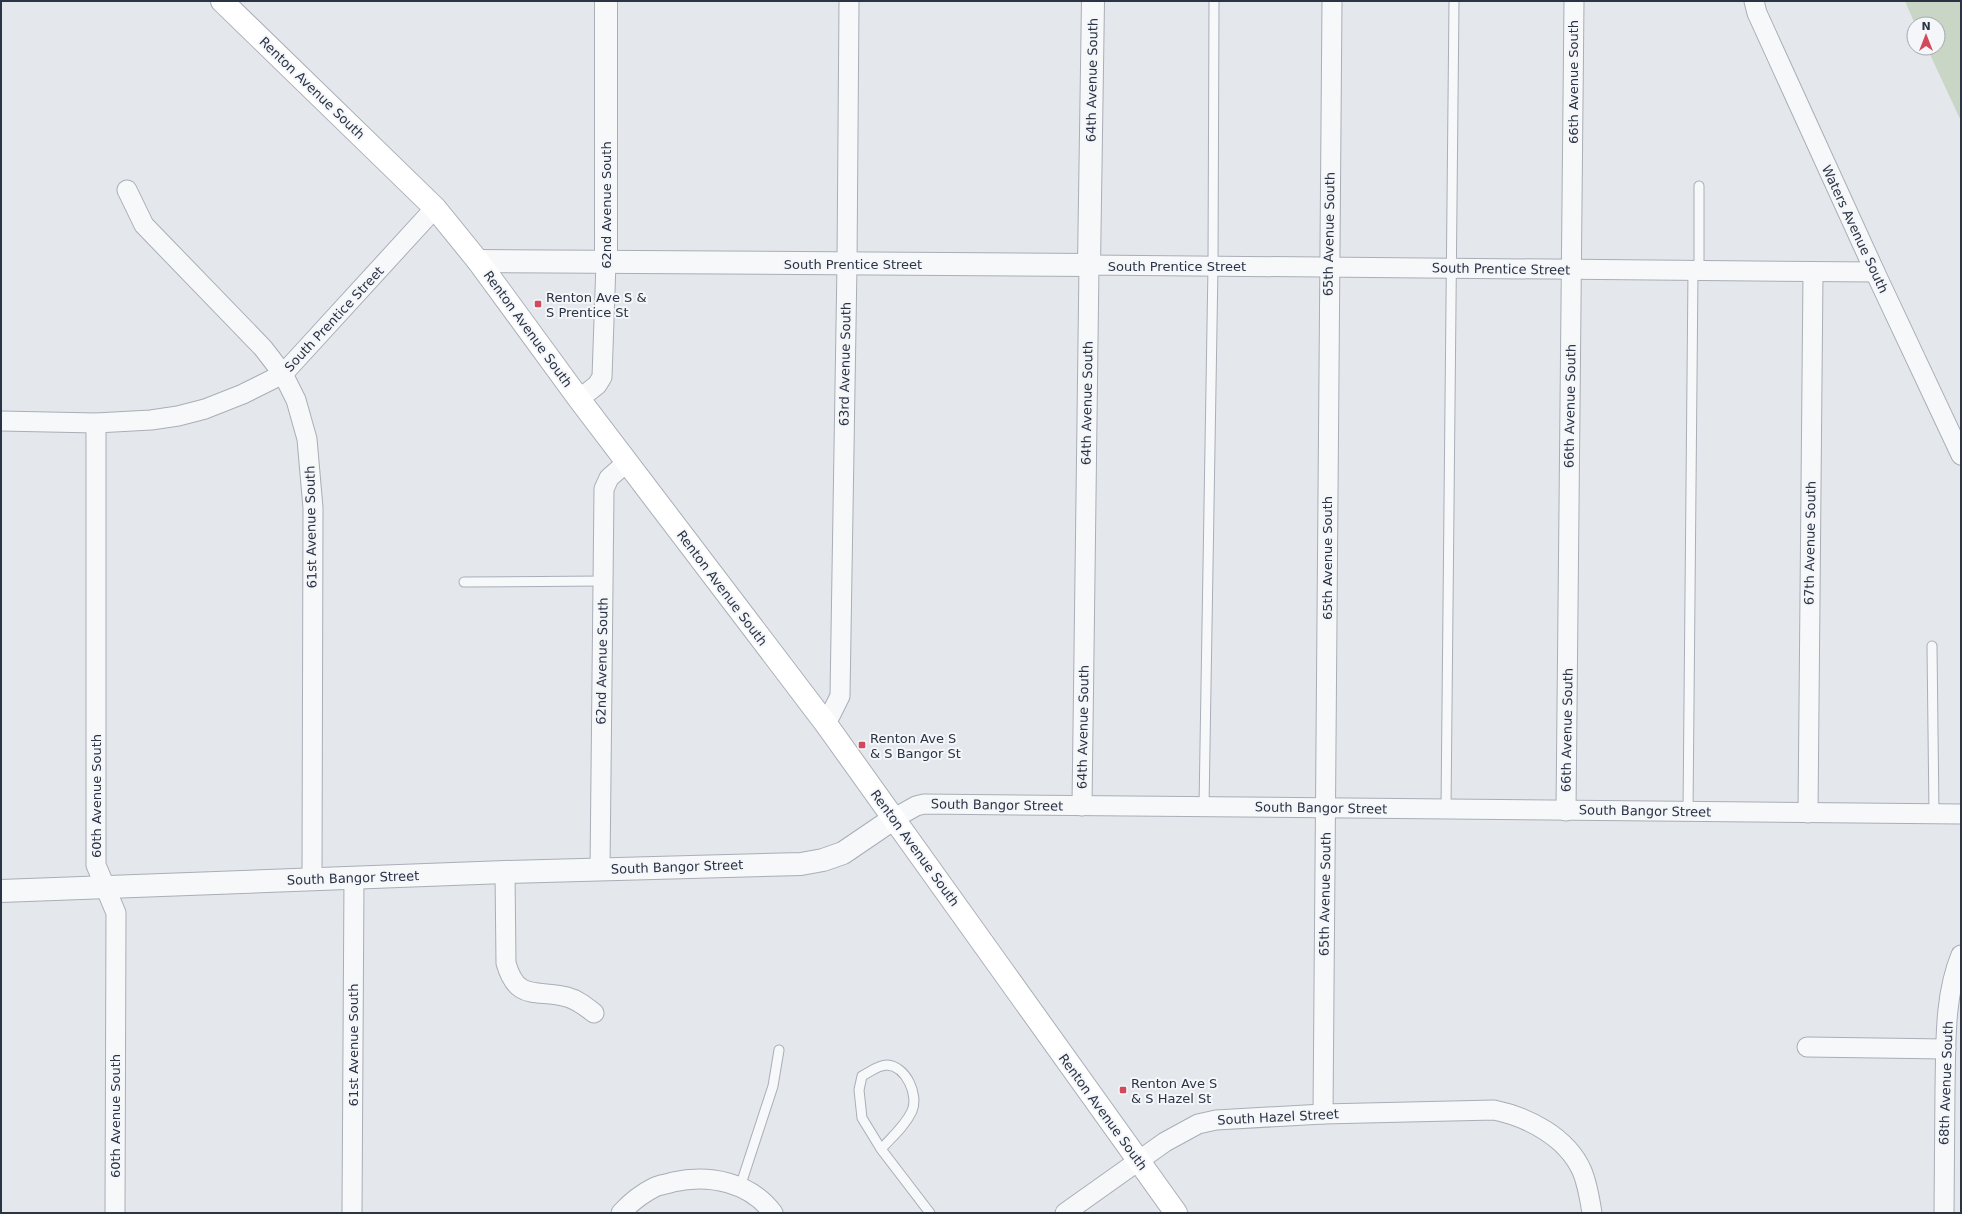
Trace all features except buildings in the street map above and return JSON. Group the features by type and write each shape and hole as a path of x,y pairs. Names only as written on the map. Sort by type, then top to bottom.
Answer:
{"main road":[{"name":"Renton Avenue South","path":"222,1 435,208 478,261 579,399 826,724 1176,1213"}],"street":[{"name":"62nd Avenue South","path":"579,399 597,385 602,377 606,263 606,1"},
{"name":"63rd Avenue South","path":"826,724 840,696 847,264 849,1"},
{"name":"64th Avenue South","path":"1082,806 1093,1"},
{"name":"65th Avenue South","path":"1323,1114 1328,267 1332,1"},
{"name":"66th Avenue South","path":"1566,810 1574,1"},
{"name":"Waters Avenue South","path":"1754,1 1757,13 1875,272 1961,454"},
{"name":"61st Avenue South","path":"127,190 144,225 263,348 283,374 296,400 306,439 313,508 312,879"},
{"name":"South Prentice Street","path":"1,421 96,423 151,420 185,415 244,394 283,374 435,208"},
{"name":"South Prentice Street","path":"478,261 1328,267 1813,273 1875,272"},
{"name":"67th Avenue South","path":"1808,813 1813,273"},
{"name":"60th Avenue South","path":"96,423 96,865 116,913 115,1213"},
{"name":"62nd Avenue South","path":"600,870 604,489 609,478 627,462"},
{"name":"South Bangor Street","path":"1,892 505,872 801,864 823,860 843,853 894,819 916,806 924,804 1961,814"},
{"path":"505,872 506,963 509,975 515,984 532,993 555,994 568,998 581,1003 594,1013"},
{"name":"61st Avenue South","path":"352,1213 354,878"},
{"name":"68th Avenue South","path":"1944,1213 1946,1049 1950,996 1954,973 1961,955"},
{"path":"1807,1047 1946,1049"},
{"name":"South Hazel Street","path":"1065,1213 1138,1160 1171,1138 1198,1124 1216,1120 1323,1114 1494,1110 1514,1114 1532,1122 1555,1138 1571,1153 1582,1171 1592,1213"},
{"path":"621,1213 635,1199 656,1186 700,1178 718,1180 754,1193 773,1213"}],"lane":[{"path":"1204,807 1213,266 1214,1"},
{"path":"1446,809 1454,1"},
{"path":"1688,812 1696,272 1699,186"},
{"path":"464,582 603,581"},
{"path":"1932,646 1934,814"},
{"path":"740,1187 773,1086 779,1050"},
{"path":"881,1149 907,1119 912,1110 914,1097 910,1084 902,1071 888,1065 876,1068 862,1076 859,1090 862,1118 881,1149 930,1213"}],"green space":[{"path":"1905,1 1961,1 1961,121 1931,56 1946,56 1946,16 1912,16"}],"place":[{"name":"Renton Ave S & S Prentice St","path":"538,304"},
{"name":"Renton Ave S & S Bangor St","path":"862,745"},
{"name":"Renton Ave S & S Hazel St","path":"1123,1090"}]}
